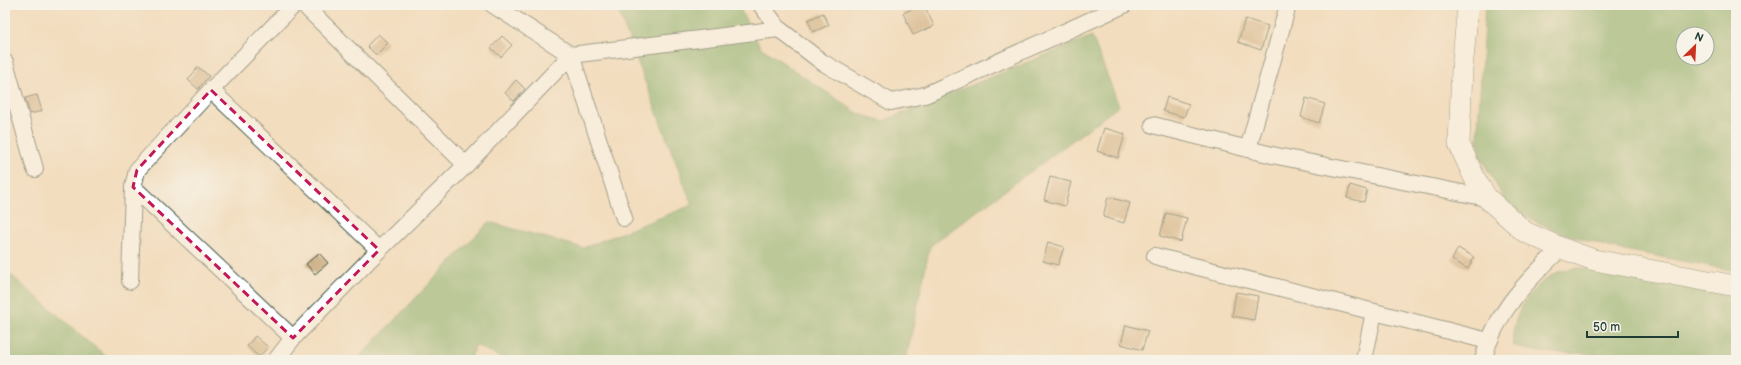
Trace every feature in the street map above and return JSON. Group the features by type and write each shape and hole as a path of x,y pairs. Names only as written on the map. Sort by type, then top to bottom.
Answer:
{"main road":[{"path":"1468,5 1462,70 1459,144 1475,179 1487,198 1525,232 1561,248 1594,260 1736,286"}],"street":[{"path":"130,281 133,187 137,170 211,90 294,5"},
{"path":"304,5 466,165"},
{"path":"493,5 571,55 624,218"},
{"path":"761,5 779,28 822,62 891,102 924,95 1124,5"},
{"path":"1248,149 1288,5"},
{"path":"276,360 293,338 379,250 466,165 571,55 779,28"},
{"path":"5,62 35,169"},
{"path":"211,90 379,250"},
{"path":"1152,125 1248,149 1487,198"},
{"path":"133,187 293,338"},
{"path":"1483,360 1488,341 1508,305 1536,272 1561,248"},
{"path":"1155,256 1488,341"},
{"path":"1364,360 1374,312"}],"highlighted area":[{"path":"211,90 379,250 293,338 133,187 137,170"}],"green space":[{"path":"616,5 738,5 760,47 859,114 883,121 1092,36 1119,106 930,246 906,360 506,360 475,345 470,360 356,360 489,222 583,248 692,205"},
{"path":"1485,5 1736,5 1736,271 1613,248 1561,233 1528,218 1505,201 1479,154 1478,130"},
{"path":"1577,268 1594,269 1736,296 1736,360 1620,360 1594,354 1539,352 1513,345 1515,323 1519,312 1532,293 1540,284 1558,272"},
{"path":"5,270 110,360 5,360"}],"building":[{"path":"924,5 934,26 913,35 903,13"},
{"path":"823,13 829,25 813,32 808,20"},
{"path":"1245,19 1268,26 1261,50 1238,42"},
{"path":"378,34 388,43 376,55 367,46"},
{"path":"502,36 512,45 501,57 491,48"},
{"path":"198,67 209,76 198,89 188,80"},
{"path":"516,80 525,89 514,101 505,93"},
{"path":"37,95 42,111 30,114 25,98"},
{"path":"1167,97 1189,104 1184,117 1163,111"},
{"path":"1306,98 1325,104 1319,123 1301,117"},
{"path":"1104,128 1125,134 1118,158 1097,151"},
{"path":"1050,177 1071,182 1065,206 1044,200"},
{"path":"1350,185 1367,190 1364,202 1347,198"},
{"path":"1108,197 1130,203 1124,223 1103,217"},
{"path":"1166,213 1187,218 1181,242 1160,236"},
{"path":"1048,242 1064,247 1058,265 1043,261"},
{"path":"1458,248 1474,257 1468,269 1452,260"},
{"path":"319,253 328,263 315,274 306,264"},
{"path":"1236,292 1258,296 1254,320 1232,316"},
{"path":"1126,325 1148,331 1142,350 1121,344"},
{"path":"255,336 268,347 259,357 247,346"}]}
